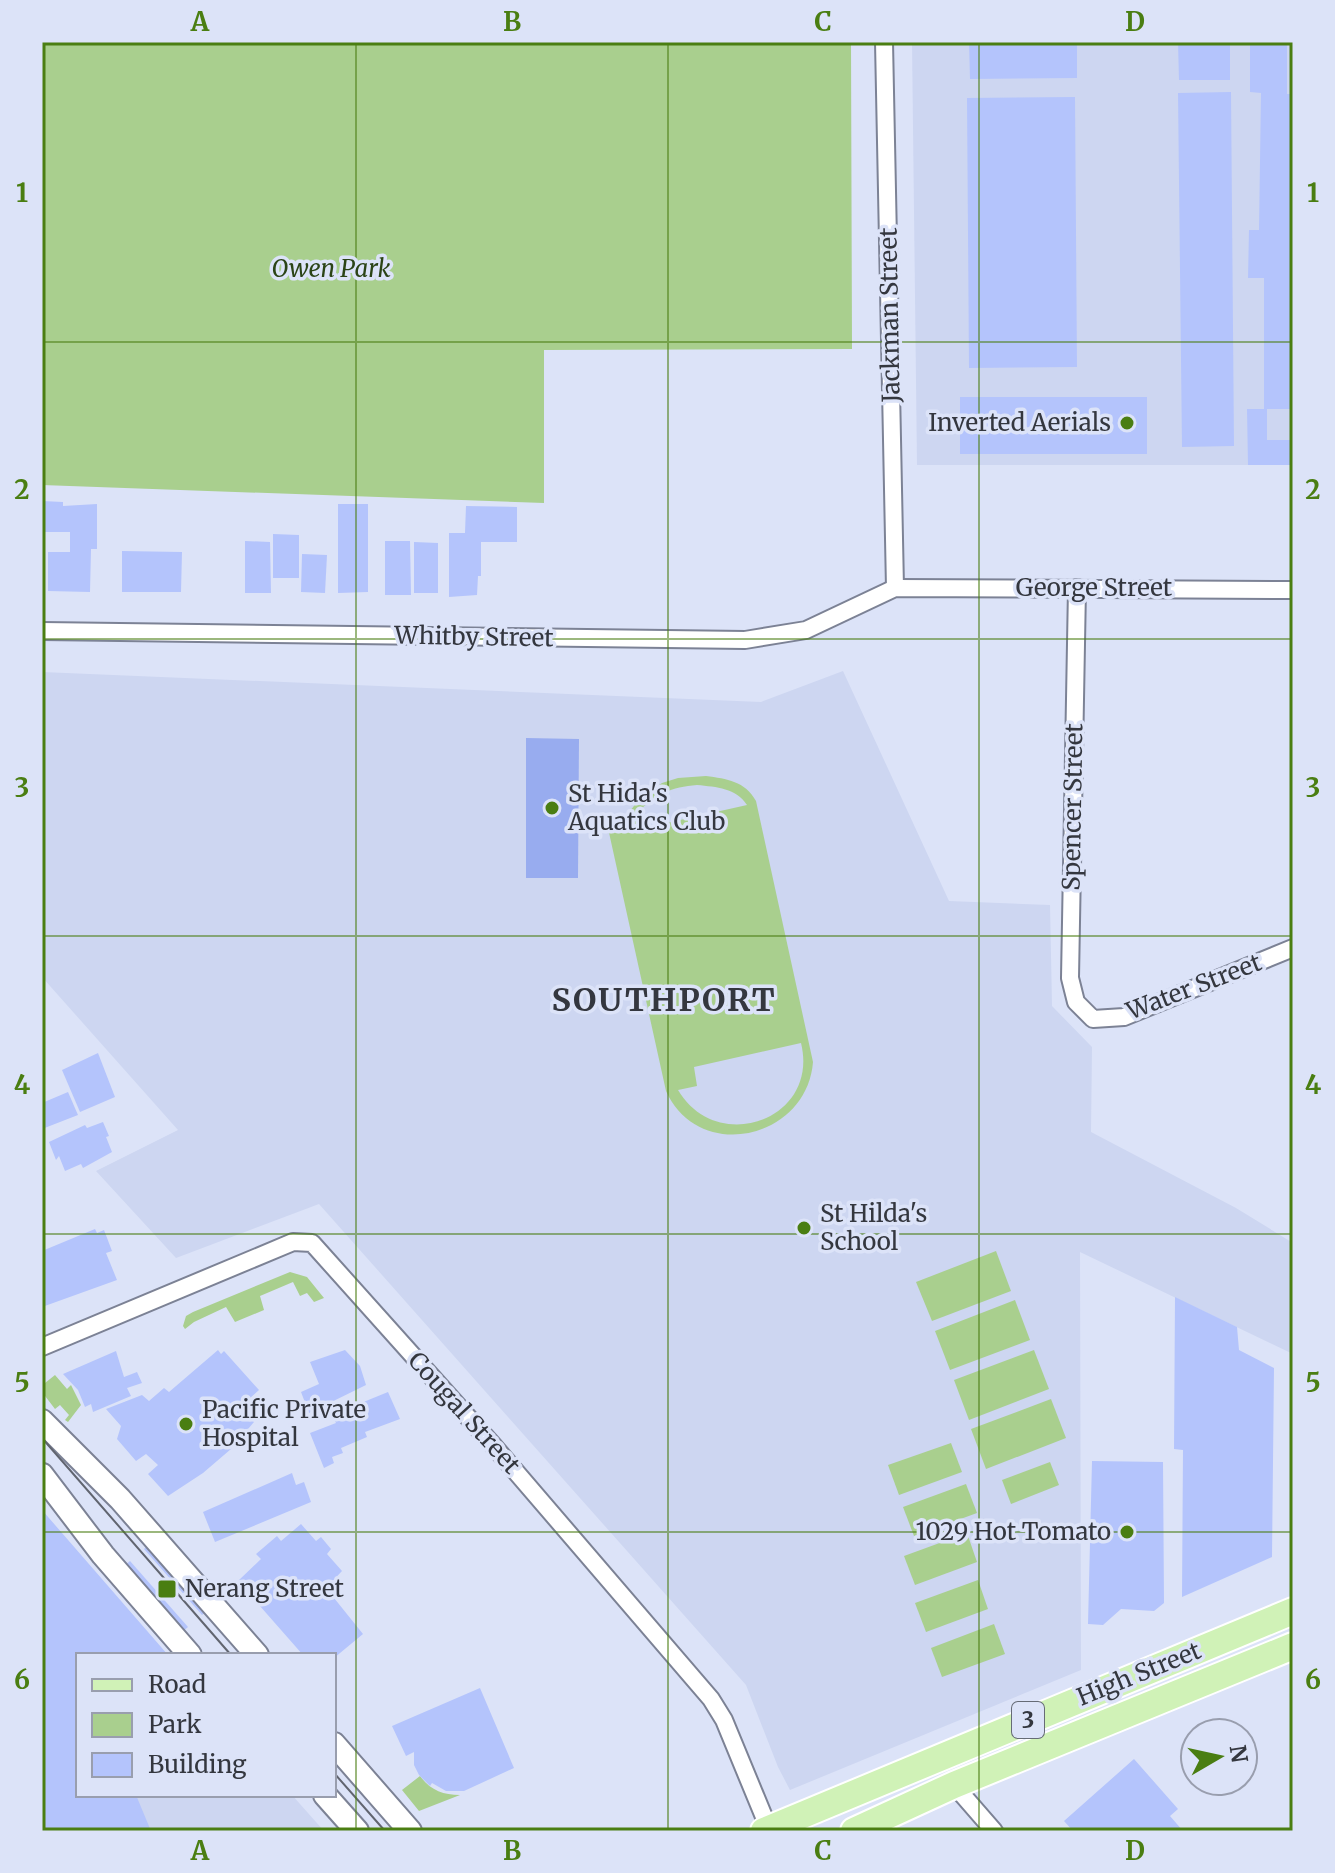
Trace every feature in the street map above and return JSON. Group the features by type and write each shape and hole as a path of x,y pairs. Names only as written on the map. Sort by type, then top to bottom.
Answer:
{"main road":[{"path":"42,1421 120,1499 255,1653"},
{"path":"42,1475 87,1536 188,1653"},
{"name":"High Street","path":"766,1830 1293,1611"},
{"name":"High Street","path":"854,1831 954,1785 1293,1646"},
{"path":"336,1746 410,1831"},
{"path":"327,1797 351,1828"}],"street":[{"name":"Jackman Street","path":"884,42 895,588"},
{"name":"George Street","path":"895,588 1293,590"},
{"name":"Whitby Street","path":"42,631 745,640 806,630 895,588"},
{"name":"Spencer Street","path":"1077,588 1070,978 1076,1002 1093,1019"},
{"name":"Water Street","path":"1093,1019 1124,1017 1293,948"},
{"name":"Cougal Street","path":"42,1347 293,1242 312,1243 492,1444 711,1699 724,1720 766,1830"},
{"path":"954,1785 994,1831"}],"shaded area":[{"path":"912,42 1293,42 1293,465 917,465"},
{"name":"St Hilda's School","path":"843,671 949,901 1050,905 1052,1006 1092,1047 1091,1132 1236,1208 1293,1243 1293,1354 1080,1252 1081,1670 790,1790 746,1685 319,1204 176,1258 96,1171 178,1130 42,977 42,672 761,702"},
{"path":"42,1510 78,1653 76,1797 294,1797 324,1831 42,1831"}],"green space":[{"name":"Owen Park","path":"42,42 851,42 852,349 544,350 544,503 42,485"},
{"path":"706,776 728,780 741,785 756,801 813,1062 806,1088 792,1109 773,1124 750,1133 725,1134 702,1128 682,1114 666,1091 606,819 627,815 640,798 662,783 678,778","holes":["697,785 732,792 747,805 640,829 637,814 650,801 672,790","801,1043 803,1070 795,1092 781,1109 761,1120 739,1124 716,1121 695,1110 678,1090 697,1086 694,1067"]},
{"path":"996,1251 1011,1291 932,1321 916,1282"},
{"path":"290,1272 307,1277 324,1298 314,1302 307,1293 300,1296 293,1282 260,1296 264,1310 235,1322 226,1307 185,1329 183,1326 186,1316 193,1312"},
{"path":"1015,1300 1030,1340 950,1370 935,1331"},
{"path":"1034,1350 1049,1389 969,1420 954,1380"},
{"path":"55,1375 67,1389 71,1385 81,1405 68,1422 65,1420 69,1415 60,1405 55,1409 42,1392 42,1380 45,1383"},
{"path":"1051,1399 1066,1438 986,1469 971,1429"},
{"path":"951,1443 962,1472 899,1495 888,1465"},
{"path":"1050,1462 1059,1485 1011,1504 1002,1480"},
{"path":"966,1484 977,1513 914,1536 903,1507"},
{"path":"967,1533 977,1562 915,1585 904,1556"},
{"path":"978,1580 988,1609 926,1632 915,1603"},
{"path":"994,1624 1005,1654 942,1677 931,1648"},
{"path":"420,1776 437,1791 460,1795 419,1811 402,1790"}],"water":[{"name":"St Hida's Aquatics Club","path":"526,738 579,739 578,878 526,878"}],"building":[{"path":"969,42 1077,42 1077,78 970,79"},
{"path":"1178,42 1230,42 1230,80 1179,80"},
{"path":"1250,42 1287,42 1287,94 1293,94 1293,409 1267,409 1267,440 1293,440 1293,465 1248,465 1247,409 1264,409 1264,278 1248,278 1249,230 1259,230 1261,93 1250,92"},
{"path":"1231,92 1234,446 1182,447 1178,93"},
{"path":"1075,97 1077,367 969,368 967,98"},
{"path":"960,397 1147,397 1147,454 960,454"},
{"path":"42,501 63,502 63,506 97,504 97,549 91,549 90,592 48,591 48,552 70,552 70,532 42,532"},
{"path":"338,504 368,504 368,592 338,593"},
{"path":"466,506 517,507 517,542 481,542 481,576 478,576 477,595 449,597 449,533 465,533"},
{"path":"273,534 299,535 299,578 273,578"},
{"path":"245,541 270,542 271,593 245,593"},
{"path":"385,541 410,541 411,595 385,595"},
{"path":"414,542 438,543 438,593 414,593"},
{"path":"122,551 182,552 181,592 122,592"},
{"path":"302,554 327,555 325,593 301,592"},
{"path":"98,1053 115,1097 80,1112 62,1070"},
{"path":"68,1092 78,1115 42,1129 42,1103"},
{"path":"103,1122 112,1152 83,1168 81,1164 65,1171 59,1156 56,1160 49,1142 85,1125 87,1128"},
{"path":"95,1229 97,1233 104,1230 112,1251 106,1253 117,1280 42,1307 42,1251"},
{"path":"1175,1297 1237,1327 1239,1350 1274,1368 1272,1557 1182,1597 1183,1450 1174,1449"},
{"name":"Pacific Private Hospital","path":"218,1350 221,1354 224,1351 259,1390 240,1407 254,1422 231,1449 203,1473 168,1496 148,1474 158,1465 146,1454 136,1461 117,1439 121,1426 106,1409 142,1395 149,1401 164,1388 169,1392"},
{"path":"345,1350 360,1366 366,1385 309,1413 301,1392 319,1384 310,1362"},
{"path":"116,1351 124,1377 137,1372 142,1383 127,1388 131,1396 93,1412 91,1404 85,1407 78,1390 63,1374"},
{"path":"388,1392 400,1419 365,1432 367,1437 341,1448 343,1453 332,1457 334,1463 324,1468 310,1433 336,1423 333,1417"},
{"name":"1029 Hot Tomato","path":"1092,1461 1163,1462 1164,1603 1154,1611 1121,1609 1103,1625 1088,1624"},
{"path":"292,1473 296,1485 304,1482 311,1502 215,1542 203,1512"},
{"path":"42,1510 166,1653 76,1653 76,1797 137,1797 151,1831 42,1831"},
{"path":"301,1524 316,1541 321,1537 331,1549 327,1554 342,1571 326,1588 363,1634 336,1656 336,1653 301,1653 238,1581 261,1559 256,1554 277,1536 281,1541"},
{"path":"151,1543 209,1609 202,1615 144,1549"},
{"path":"130,1561 188,1627 181,1633 123,1567"},
{"path":"480,1688 514,1768 464,1791 446,1791 432,1783 430,1786 414,1765 414,1752 406,1756 392,1726"},
{"path":"1134,1759 1178,1809 1170,1816 1183,1831 1073,1831 1064,1821"}],"tram line":[{"path":"42,1438 229,1653"},
{"path":"336,1775 385,1831"}],"place":[{"name":"Inverted Aerials","path":"1127,423"},
{"name":"St Hida's Aquatics Club","path":"552,808"},
{"name":"St Hilda's School","path":"804,1228"},
{"name":"Pacific Private Hospital","path":"186,1424"},
{"name":"1029 Hot Tomato","path":"1127,1532"},
{"name":"Nerang Street","path":"167,1589"}],"district":[{"name":"SOUTHPORT","path":"664,1000"}]}
